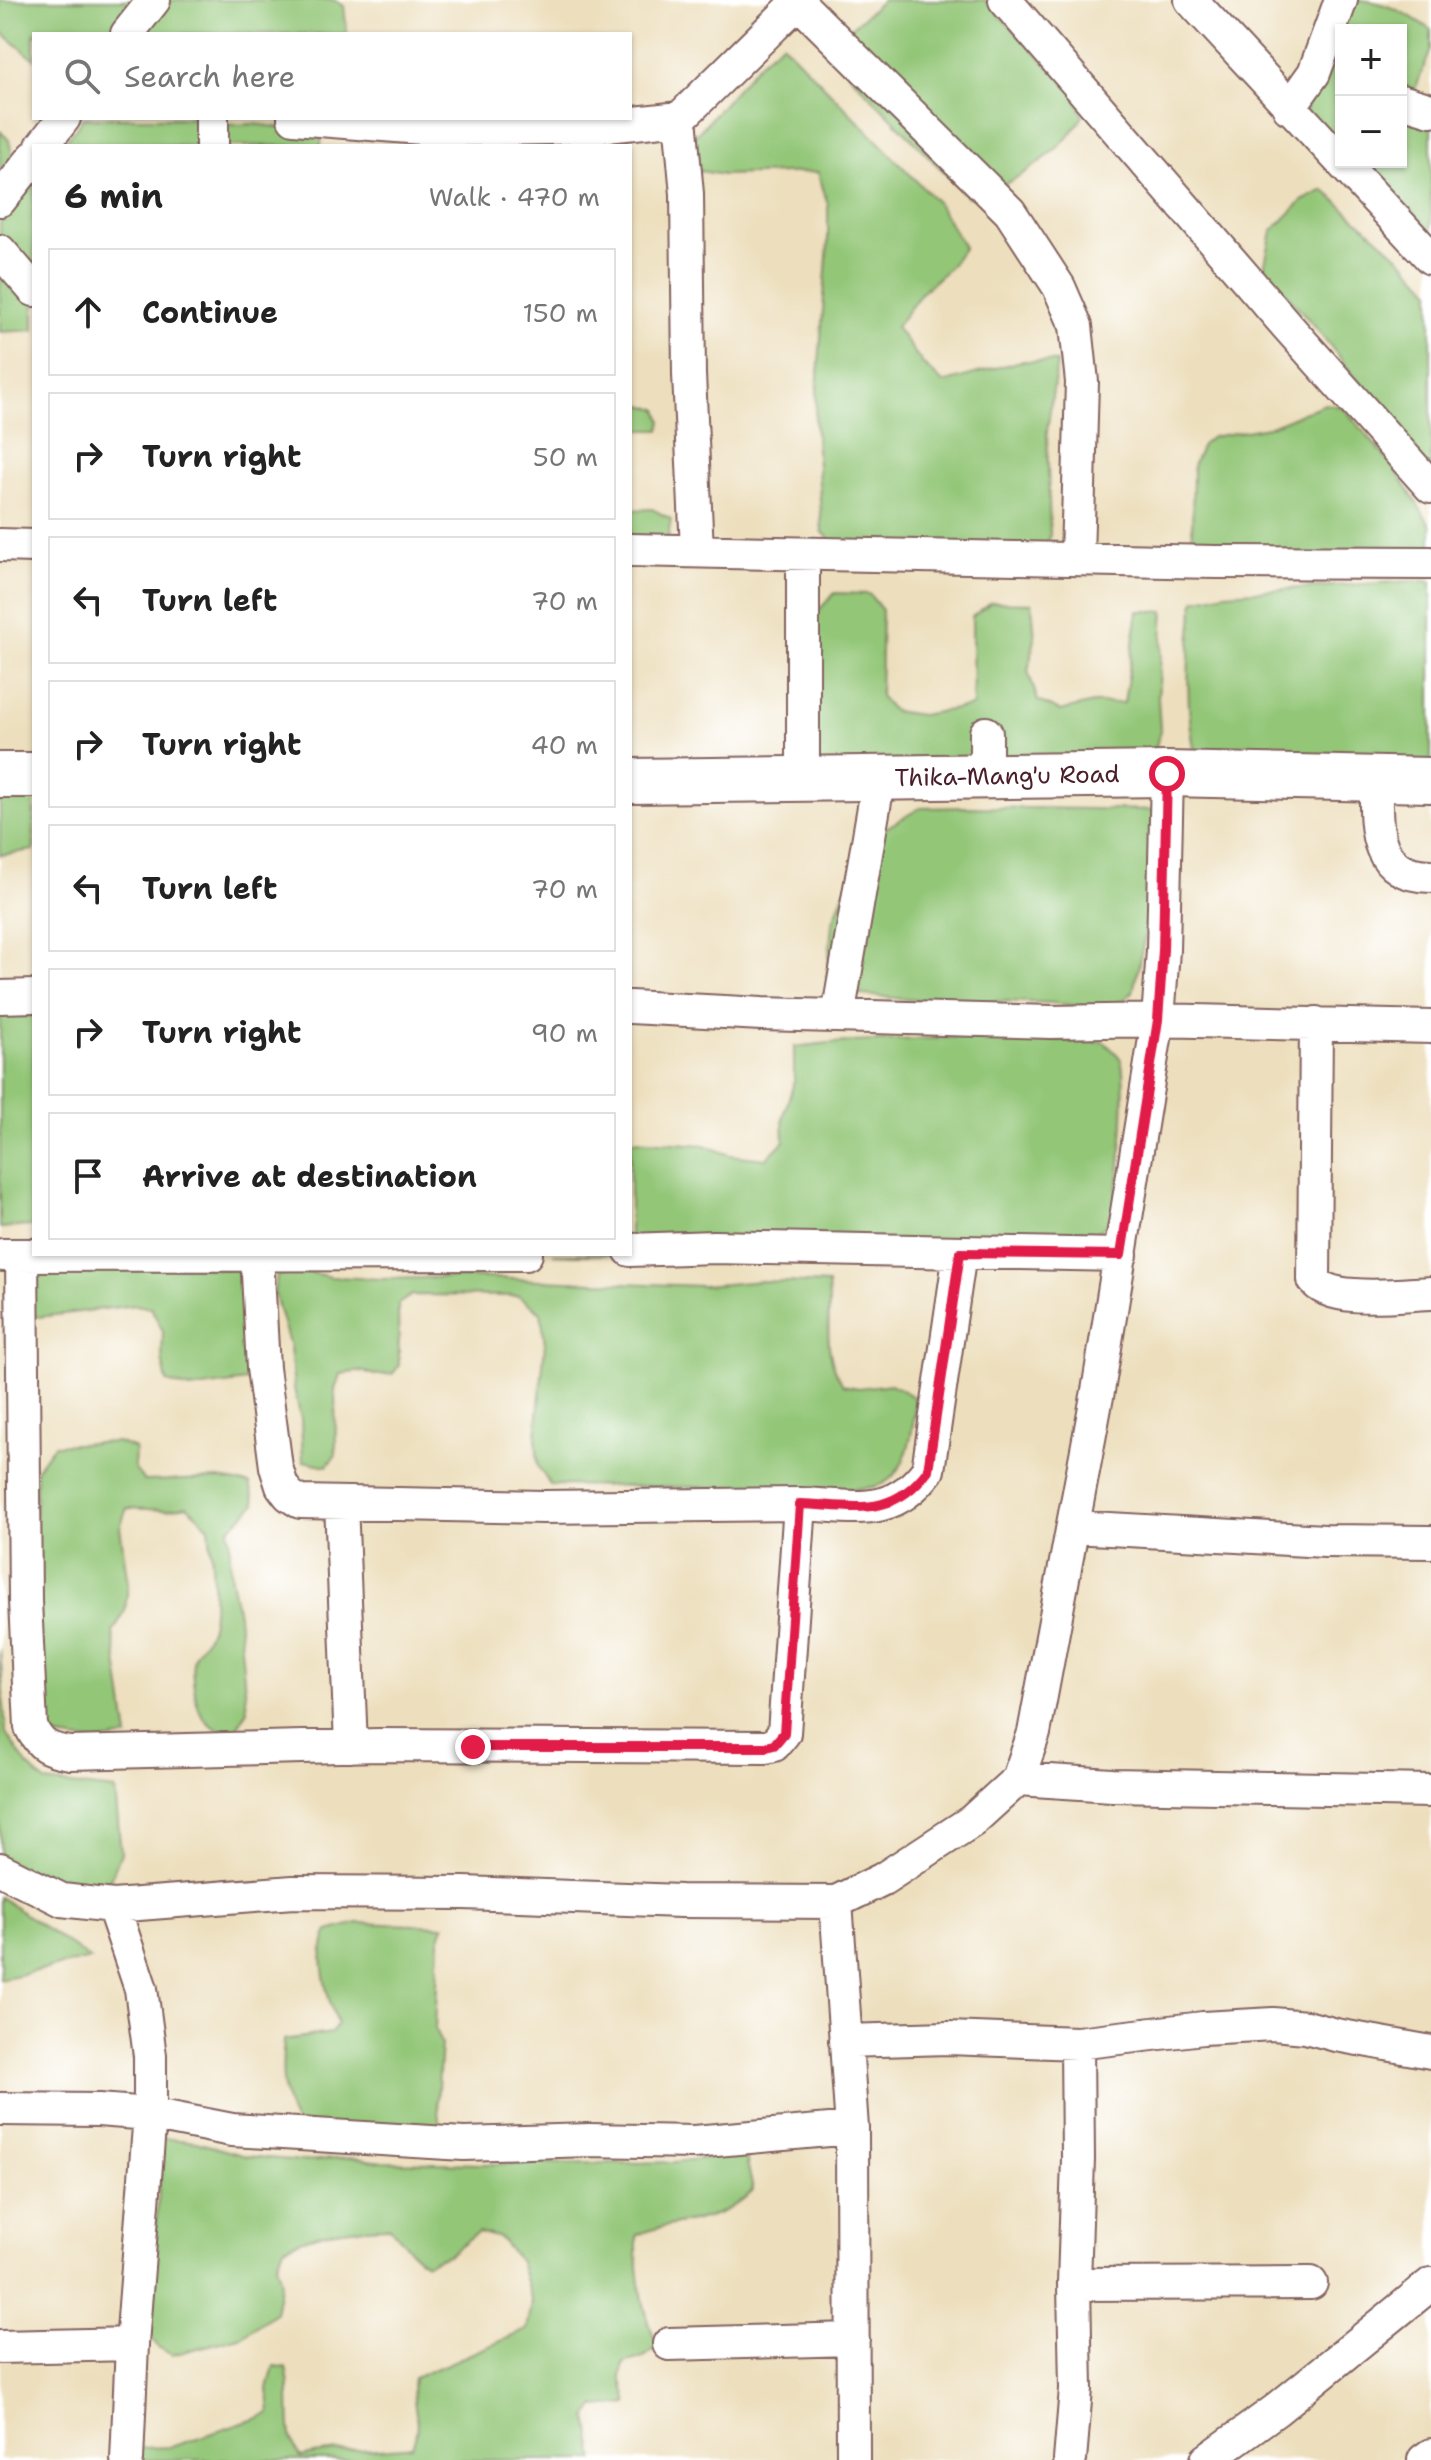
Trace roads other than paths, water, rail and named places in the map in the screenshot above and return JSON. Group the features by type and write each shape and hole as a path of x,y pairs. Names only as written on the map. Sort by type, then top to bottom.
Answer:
{"highway":[{"name":"Thika-Mang'u Road","path":"632,781 1167,774 1431,780"},
{"path":"0,775 32,775"}],"street":[{"path":"129,32 154,0"},
{"path":"1005,0 1431,487"},
{"path":"1191,0 1431,258"},
{"path":"1289,108 1328,77 1341,0"},
{"path":"309,120 447,138 680,118 797,1 1010,212 1059,287 1076,326 1082,382 1077,557"},
{"path":"1407,103 1431,110"},
{"path":"680,118 687,194 689,374 697,551"},
{"path":"44,144 62,120"},
{"path":"212,120 212,144"},
{"path":"2,193 32,159"},
{"path":"0,251 32,288"},
{"path":"0,545 32,546"},
{"path":"632,550 1216,562 1431,563"},
{"path":"803,554 803,779"},
{"path":"986,733 986,777"},
{"path":"1,1870 62,1900 113,1906 293,1892 836,1902 883,1879 972,1821 1018,1779 1034,1733 1073,1527 1158,1020 1163,950 1167,774"},
{"path":"838,1016 879,778"},
{"path":"1376,779 1379,841 1389,862 1412,876 1431,876"},
{"path":"0,997 32,996"},
{"path":"632,1007 1051,1022 1158,1020 1431,1027"},
{"path":"1316,1023 1314,1280 1326,1292 1348,1295 1431,1293"},
{"path":"632,1250 714,1247 1121,1255"},
{"path":"257,1256 266,1395 276,1467 282,1486 300,1502 527,1507 880,1506 905,1497 928,1470 960,1253"},
{"path":"32,1255 11,1255 12,1495 25,1601 31,1727 38,1742 50,1750 70,1753 351,1746 774,1745 784,1733 800,1504"},
{"path":"341,1503 351,1746"},
{"path":"1073,1527 1325,1541 1431,1542"},
{"path":"1018,1779 1112,1785 1431,1791"},
{"path":"836,1902 852,2128 853,2460"},
{"path":"113,1906 141,1989 150,2056 150,2114 132,2344 127,2460"},
{"path":"845,2041 948,2038 1077,2043 1203,2028 1273,2024 1306,2027 1431,2052"},
{"path":"1070,2460 1076,2389 1077,2043"},
{"path":"0,2109 98,2110 150,2114 232,2130 392,2137 464,2144 589,2140 694,2142 852,2128"},
{"path":"1074,2284 1311,2283"},
{"path":"1207,2460 1276,2410 1431,2284"},
{"path":"669,2344 853,2339"},
{"path":"0,2347 132,2344"},
{"path":"1424,2460 1431,2455"}]}
